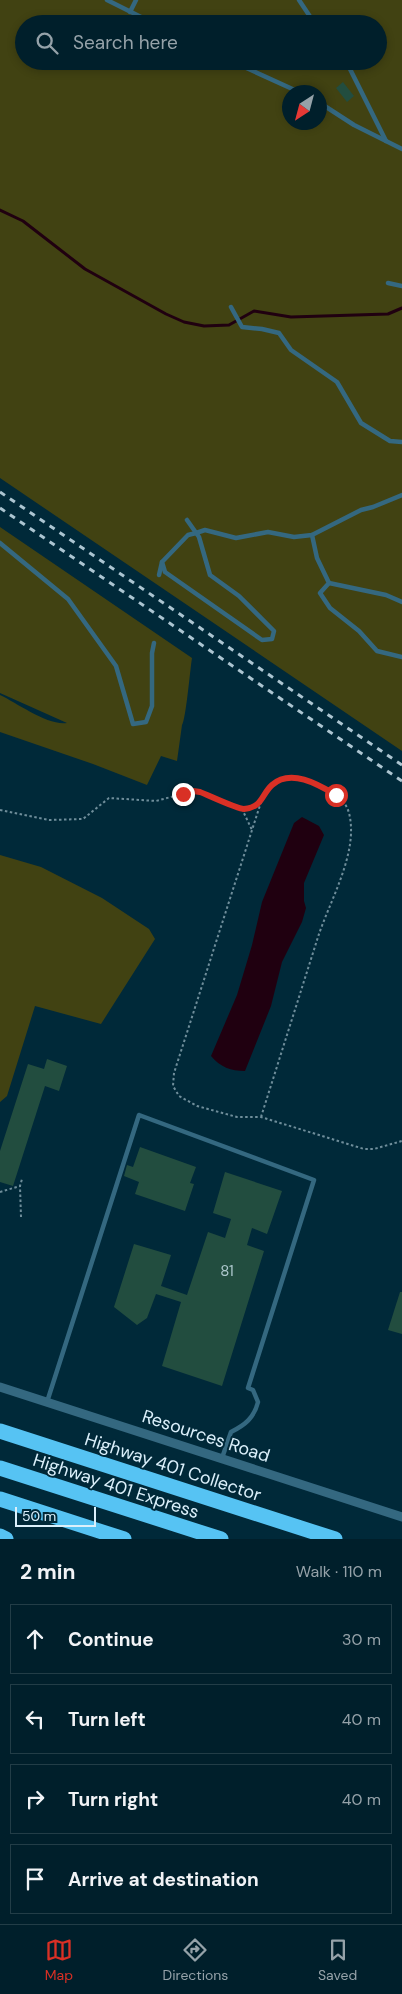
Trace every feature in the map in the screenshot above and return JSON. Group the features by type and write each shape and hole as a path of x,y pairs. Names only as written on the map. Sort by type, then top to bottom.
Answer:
{"highway":[{"name":"Highway 401 Collector","path":"0,1431 335,1539"},
{"name":"Highway 401 Express","path":"0,1468 221,1539"},
{"path":"0,1499 124,1539"},
{"path":"0,1536 6,1539"}],"street":[{"name":"Resources Road","path":"0,1387 402,1517"}],"lane":[{"path":"107,0 136,15"},
{"path":"130,12 136,0"},
{"path":"299,0 309,15"},
{"path":"251,70 284,85"},
{"path":"350,70 386,141"},
{"path":"327,108 354,125 402,149"},
{"path":"388,283 402,286"},
{"path":"231,308 242,328 262,329 279,333 291,350 337,382 360,423 390,441 402,442"},
{"path":"159,575 162,562 188,535 205,530 236,538 268,532 294,537 312,536 361,510 402,495"},
{"path":"162,562 166,572 239,625 262,640 272,639 274,631 239,596 210,574 196,533 187,520"},
{"path":"312,536 317,558 330,583 386,596 402,602"},
{"path":"0,543 68,598 116,666 133,724 146,722 152,706 152,653 154,643"},
{"path":"330,583 320,593 330,608 359,632 377,651 402,657"},
{"path":"47,1402 139,1115 314,1180 248,1388 253,1390 258,1402 255,1413 243,1426 231,1432 222,1458"}],"path":[{"path":"261,1117 319,935 345,866 351,831 349,811 336,795 315,782 287,777 272,784 260,803 174,1073 173,1086 179,1096 197,1106 237,1117 261,1117 364,1149 374,1149 402,1141"},
{"path":"0,810 49,820 83,819 108,798 156,801 193,791 242,809 260,803"},
{"path":"242,809 252,830"},
{"path":"21,1217 20,1186 22,1179"},
{"path":"0,1192 20,1186"}],"shaded area":[{"path":"0,0 402,0 402,751 0,478"},
{"path":"0,527 192,658 177,761 161,756 147,785 0,732 0,695 42,718 59,723 67,723 0,693"},
{"path":"302,817 319,826 324,835 304,883 306,908 302,922 282,962 271,1006 245,1071 230,1069 222,1066 211,1056 237,995 252,945 262,902 294,823"},
{"path":"0,855 41,867 102,898 149,929 155,939 101,1024 35,1006 7,1096 0,1102"}],"building":[{"path":"343,82 354,96 347,102 336,88"},
{"path":"47,1059 67,1066 59,1091 45,1086 13,1186 0,1182 0,1151 28,1064 44,1069"},
{"path":"140,1147 196,1167 190,1183 194,1184 185,1211 135,1194 139,1182 124,1176 127,1165 133,1167"},
{"path":"225,1172 282,1191 267,1234 252,1228 247,1245 264,1251 222,1386 162,1366 181,1302 156,1294 147,1318 137,1325 114,1307 134,1244 171,1255 161,1286 187,1295 208,1232 225,1238 231,1219 213,1213"},
{"path":"400,1292 402,1292 402,1334 388,1330"}],"waterway":[{"path":"0,210 23,221 85,269 184,322 204,326 229,325 254,311 291,317 388,314 402,308"}],"railway":[{"path":"0,492 402,765"},
{"path":"0,508 402,781"}],"route":[{"path":"183,794 193,791 200,792 242,809 260,803 272,784 287,777 315,782 336,795"}]}
